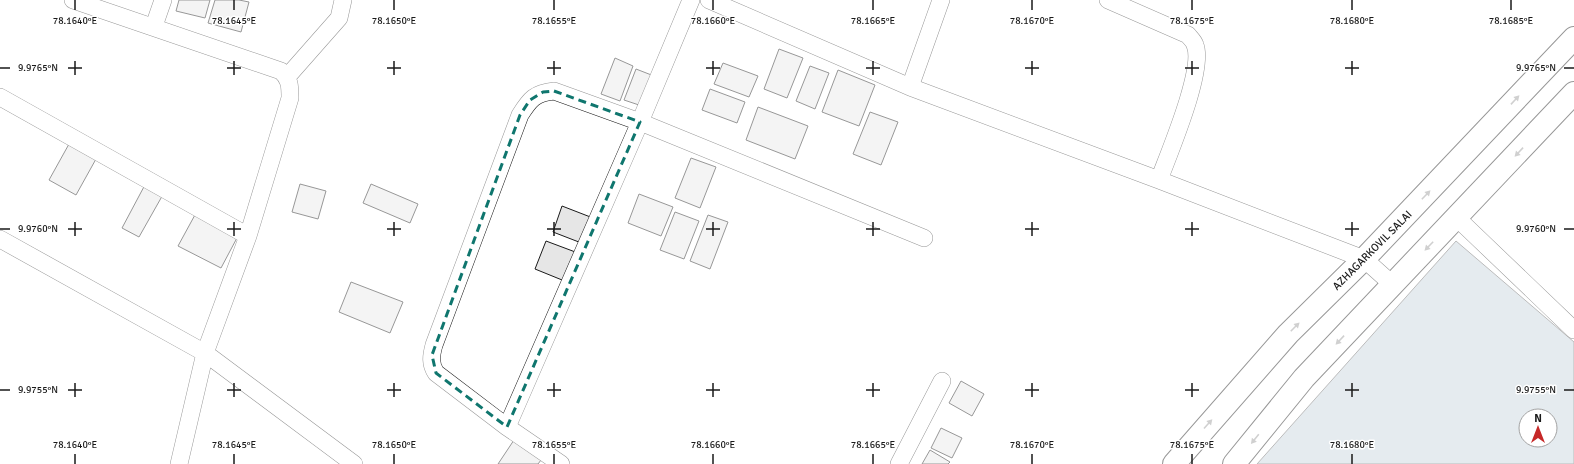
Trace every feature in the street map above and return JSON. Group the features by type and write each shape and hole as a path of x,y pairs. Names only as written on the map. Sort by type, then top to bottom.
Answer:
{"main road":[{"name":"AZHAGARKOVIL SALAI","path":"1174,464 1288,334 1364,259 1574,38"},
{"path":"1234,464 1304,378 1574,93"}],"street":[{"path":"73,0 154,26 280,71 287,77 290,86 290,98 248,236 205,353 179,464"},
{"path":"154,26 163,0"},
{"path":"287,77 339,18 343,0"},
{"path":"507,427 640,122 690,0"},
{"path":"709,0 910,88 1159,180 1364,259 1392,284"},
{"path":"910,88 941,0"},
{"path":"1108,0 1188,35 1195,45 1197,60 1193,85 1159,180"},
{"path":"560,464 436,374 432,366 432,355 520,115 530,100 543,92 554,91 640,122 924,238"},
{"path":"0,97 248,236"},
{"path":"1457,218 1574,330"},
{"path":"0,239 205,353 354,464"},
{"path":"899,464 942,381"}],"highlighted area":[{"path":"554,91 640,122 507,427 436,373 432,355 520,115 530,100 543,92"}],"shaded area":[{"path":"1456,241 1574,342 1574,464 1257,464"}],"building":[{"path":"179,0 210,0 205,18 176,11"},
{"path":"215,0 239,0 249,2 241,32 208,23"},
{"path":"779,49 803,58 787,98 764,89"},
{"path":"615,58 633,66 620,101 601,94"},
{"path":"723,63 758,76 749,97 714,84"},
{"path":"810,66 829,73 815,109 796,101"},
{"path":"636,69 654,76 642,106 624,100"},
{"path":"838,70 875,85 859,126 822,112"},
{"path":"710,89 745,102 737,123 702,110"},
{"path":"758,107 808,126 795,159 746,140"},
{"path":"870,112 898,122 881,165 853,154"},
{"path":"69,144 96,159 76,195 49,180"},
{"path":"691,158 716,167 700,208 675,198"},
{"path":"147,181 165,191 139,237 122,228"},
{"path":"300,184 326,191 318,219 292,212"},
{"path":"371,184 418,204 410,223 363,203"},
{"path":"639,194 673,207 661,236 628,223"},
{"path":"562,206 593,218 584,244 553,232"},
{"path":"675,212 699,221 684,259 660,250"},
{"path":"196,213 238,236 221,268 178,246"},
{"path":"708,215 728,222 710,269 690,261"},
{"path":"546,241 578,253 567,282 535,269"},
{"path":"351,282 403,302 390,333 339,312"},
{"path":"961,381 984,394 972,416 949,403"},
{"path":"941,428 962,438 952,458 931,448"},
{"path":"516,437 544,456 538,464 498,464"},
{"path":"930,450 950,462 948,464 922,464"}]}
